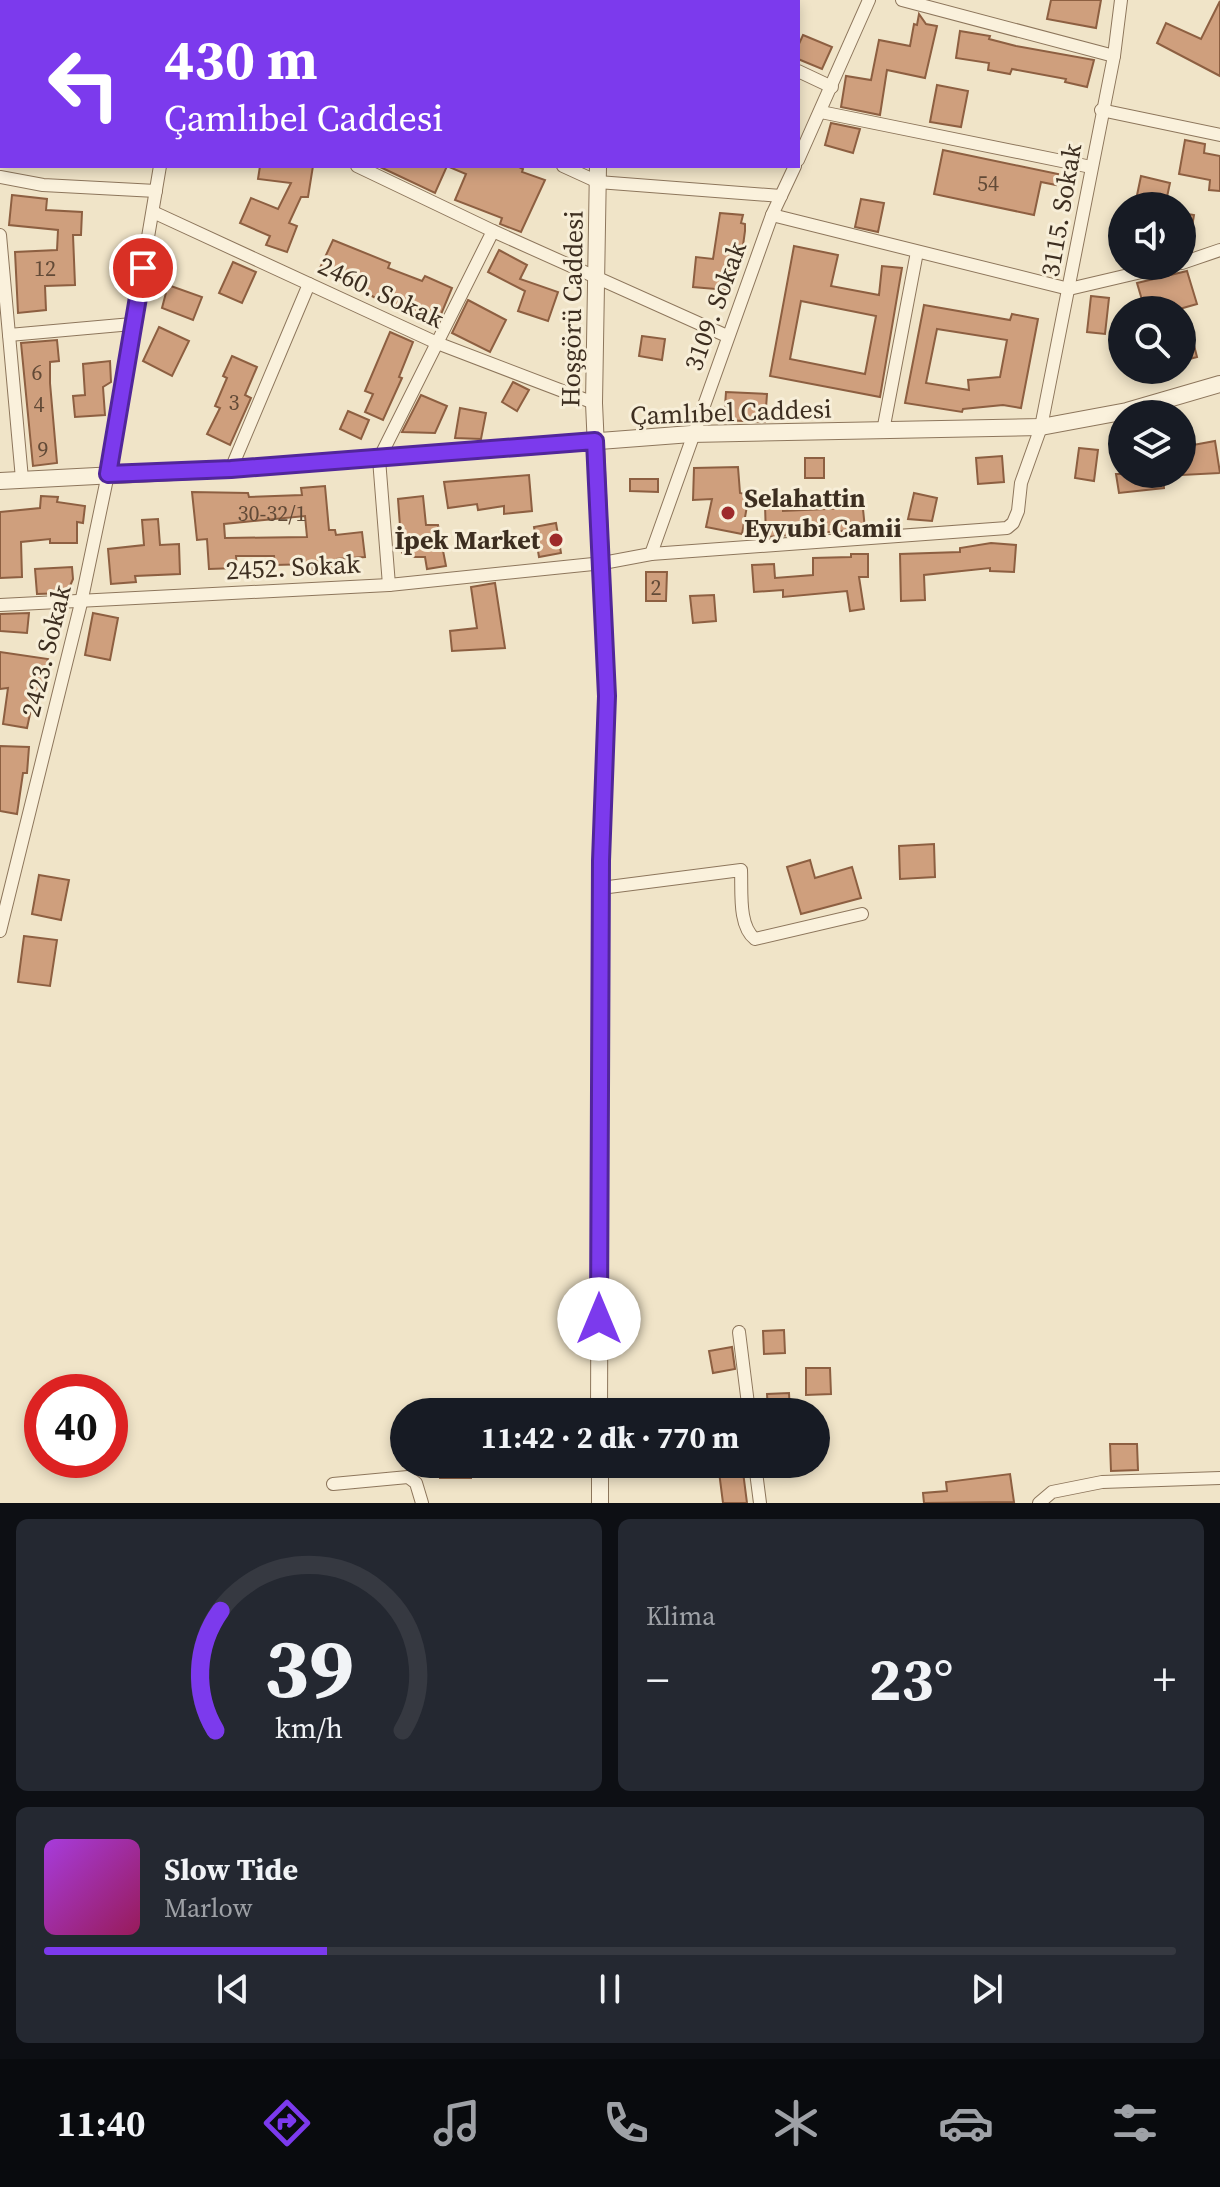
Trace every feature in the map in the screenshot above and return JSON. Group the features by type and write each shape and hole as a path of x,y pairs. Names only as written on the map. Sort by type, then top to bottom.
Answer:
{"street":[{"path":"800,156 869,0"},
{"path":"902,0 1114,56"},
{"name":"3115. Sokak","path":"1007,528 1018,511 1021,483 1041,427 1114,56 1121,0"},
{"path":"800,72 832,87"},
{"path":"1101,110 1220,135"},
{"path":"821,112 1091,167"},
{"name":"2423. Sokak","path":"0,931 81,603 108,474 160,168"},
{"path":"361,168 727,336"},
{"path":"572,168 598,174 781,196"},
{"name":"3109. Sokak","path":"651,554 727,336 772,215 794,168"},
{"name":"Hoşgörü Caddesi","path":"598,174 594,403 607,696 601,888 599,1398"},
{"path":"0,177 43,185 156,191"},
{"name":"2460. Sokak","path":"153,212 437,343 594,403"},
{"path":"772,215 1069,289 1108,280"},
{"path":"389,585 379,459 493,231"},
{"path":"0,235 22,479"},
{"path":"1196,258 1220,250"},
{"path":"883,431 917,252"},
{"path":"231,469 309,284"},
{"path":"9,335 132,324"},
{"name":"Çamlıbel Caddesi","path":"0,481 379,459 691,434 1041,427 1127,411 1220,384"},
{"name":"2452. Sokak","path":"0,605 389,585 603,563 651,554 1007,528"},
{"path":"601,888 741,870 742,907 748,934 755,939 862,914"},
{"path":"739,1332 747,1398"},
{"path":"333,1484 408,1477 416,1483 422,1503"},
{"path":"600,1478 600,1503"},
{"path":"757,1478 760,1503"},
{"path":"1039,1503 1052,1492 1102,1482 1220,1478"}],"building":[{"path":"1051,0 1101,0 1096,28 1047,19"},
{"path":"1220,1 1220,76 1157,43 1166,23 1201,39"},
{"path":"919,14 926,24 937,26 925,78 887,70 880,115 841,107 846,76 871,80 879,40 910,46"},
{"path":"960,31 990,36 989,39 1016,46 1094,60 1087,87 1065,82 1066,79 1012,69 1010,74 988,70 989,63 956,58"},
{"path":"803,35 832,47 822,69 800,60"},
{"path":"937,85 968,91 961,127 930,122"},
{"path":"831,123 860,129 853,153 825,145"},
{"path":"1185,140 1205,144 1204,153 1220,156 1220,191 1209,190 1210,180 1179,174"},
{"path":"943,150 1058,174 1056,185 1041,182 1034,215 934,194"},
{"path":"260,168 313,168 308,197 301,197 289,223 297,226 287,252 266,245 270,236 240,223 251,198 278,209 291,183 258,179"},
{"path":"382,168 446,168 435,193"},
{"path":"452,168 521,168 522,172 545,180 521,232 500,224 502,218 455,200 466,174"},
{"path":"1141,176 1170,183 1168,192 1138,192"},
{"path":"12,195 47,199 46,210 82,212 81,235 73,235 75,285 45,286 46,310 18,313 15,252 57,250 58,230 9,225"},
{"path":"861,199 884,203 878,232 855,227"},
{"path":"720,213 743,215 741,223 745,224 745,231 742,253 735,255 735,268 728,274 727,290 693,287 696,257 713,259"},
{"path":"333,240 390,263 388,268 422,281 425,276 452,288 437,324 383,302 320,268"},
{"path":"794,246 838,255 831,286 879,295 882,266 902,268 880,397 770,376","holes":["801,301 876,316 865,374 790,359"]},
{"path":"499,250 527,265 520,279 558,292 548,321 518,311 525,291 488,272"},
{"path":"233,262 256,272 242,303 219,293"},
{"path":"1190,280 1195,296 1141,296 1137,283"},
{"path":"168,285 202,297 193,320 162,308"},
{"path":"1091,296 1108,298 1105,334 1087,332"},
{"path":"468,300 506,320 490,352 452,333"},
{"path":"924,305 1010,320 1012,314 1038,319 1021,408 1003,405 963,409 962,412 905,403","holes":["937,329 1007,340 1000,377 968,380 969,390 926,383"]},
{"path":"159,327 189,341 172,376 143,361"},
{"path":"390,332 413,342 399,377 402,378 383,420 365,412 373,394 365,391"},
{"path":"642,336 665,339 662,360 639,356"},
{"path":"57,340 59,361 50,362 50,383 57,463 33,466 21,343"},
{"path":"232,356 257,367 245,395 251,398 230,445 207,434 220,408 215,406"},
{"path":"110,361 111,382 103,387 105,415 75,417 73,396 85,395 83,364"},
{"path":"513,382 529,390 517,411 502,402"},
{"path":"726,392 767,394 765,422 724,420"},
{"path":"421,395 447,406 435,433 402,432"},
{"path":"460,408 486,413 481,439 455,438"},
{"path":"348,411 369,420 361,439 340,429"},
{"path":"1215,441 1220,473 1196,474 1196,444"},
{"path":"1079,448 1098,450 1094,481 1075,478"},
{"path":"1002,456 1004,482 978,484 976,458"},
{"path":"805,458 824,458 824,478 805,478"},
{"path":"738,467 740,493 749,495 742,534 706,527 712,499 693,500 694,468"},
{"path":"529,475 532,511 504,514 504,506 478,510 477,504 448,508 444,482"},
{"path":"630,479 658,479 658,492 630,491"},
{"path":"325,486 329,530 335,530 336,535 362,532 365,557 337,559 337,573 312,574 312,564 275,565 274,556 236,556 237,568 209,569 207,539 197,540 192,492 248,493 249,497 302,495 301,488","holes":["305,516 307,537 225,538 224,524"]},
{"path":"1118,488 1164,488 1119,493"},
{"path":"914,493 937,498 932,521 908,519"},
{"path":"41,496 58,497 57,502 85,506 83,523 77,522 77,543 50,543 50,539 21,542 22,577 0,578 0,512 40,508"},
{"path":"423,496 426,525 438,525 446,566 427,569 425,557 410,557 402,553 398,499"},
{"path":"862,499 865,529 766,537 765,505 783,505 783,511 848,508 847,500"},
{"path":"158,519 160,545 179,544 180,574 135,576 136,582 111,584 108,549 144,545 142,520"},
{"path":"556,523 561,553 539,557 534,527"},
{"path":"991,543 1016,545 1014,572 990,571 990,568 924,575 925,600 901,601 900,554 960,552 960,548"},
{"path":"851,554 868,554 868,577 859,577 864,609 850,611 847,591 783,597 783,590 754,592 752,565 774,564 775,578 813,575 813,558 851,557"},
{"path":"72,567 73,579 67,593 37,594 35,569"},
{"path":"646,572 667,572 666,601 646,601"},
{"path":"495,583 505,648 452,651 450,631 477,628 471,587"},
{"path":"714,595 716,621 693,623 690,596"},
{"path":"29,613 27,633 0,631 0,614"},
{"path":"93,613 118,618 110,660 85,655"},
{"path":"0,652 48,659 40,701 33,700 27,728 3,724 8,688 0,689"},
{"path":"0,746 29,747 27,773 23,773 17,814 0,811"},
{"path":"934,844 935,877 900,879 899,846"},
{"path":"810,860 815,878 852,867 861,898 801,914 787,867"},
{"path":"39,875 69,880 61,920 32,914"},
{"path":"24,936 57,940 50,986 18,982"},
{"path":"784,1330 785,1353 764,1354 763,1331"},
{"path":"732,1347 735,1369 713,1373 709,1351"},
{"path":"806,1368 830,1368 831,1394 806,1395"},
{"path":"789,1393 789,1398 767,1398 767,1394"},
{"path":"1110,1444 1137,1444 1138,1470 1111,1471"},
{"path":"1010,1474 1014,1502 924,1503 923,1493 947,1491 946,1482"},
{"path":"720,1478 744,1478 747,1503 723,1503"}],"place":[{"name":"Selahattin Eyyubi Camii","path":"728,513"},
{"name":"İpek Market","path":"556,540"}],"route":[{"path":"143,268 108,474 379,459 595,441 607,696 601,861 599,1319"}]}
